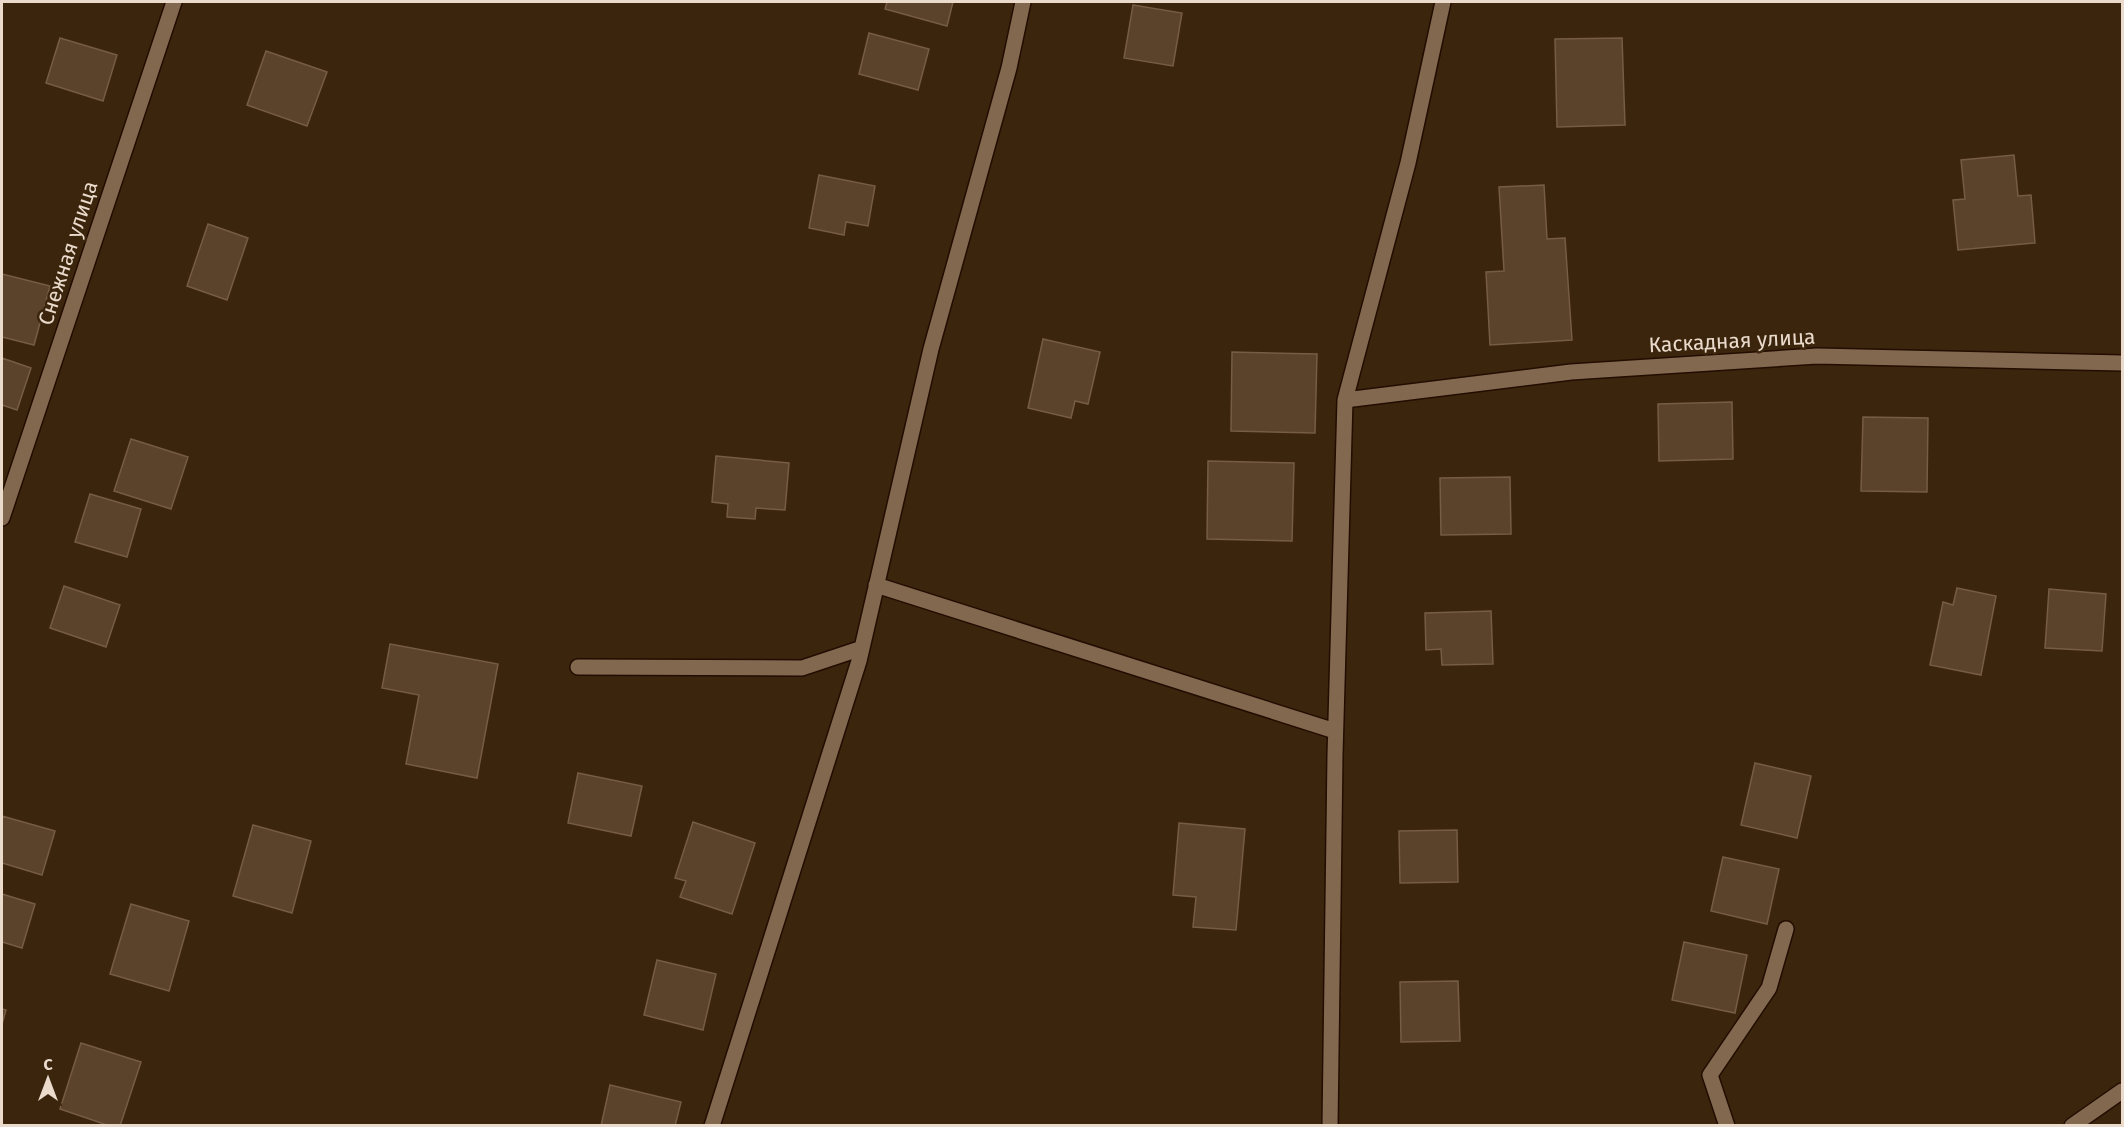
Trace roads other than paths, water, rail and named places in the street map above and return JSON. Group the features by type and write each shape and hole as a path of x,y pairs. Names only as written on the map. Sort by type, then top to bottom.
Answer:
{"street":[{"name":"Снежная улица","path":"2,519 174,2"},
{"path":"712,1125 862,648 931,349 1009,68 1023,2"},
{"path":"1330,1125 1335,731 1345,400 1408,163 1443,2"},
{"name":"Каскадная улица","path":"1345,400 1571,372 1817,357 2122,363"},
{"path":"876,585 1335,731"},
{"path":"578,667 802,668 862,648"},
{"path":"1727,1125 1710,1075 1769,988 1786,929"},
{"path":"2072,1125 2122,1091"}]}
